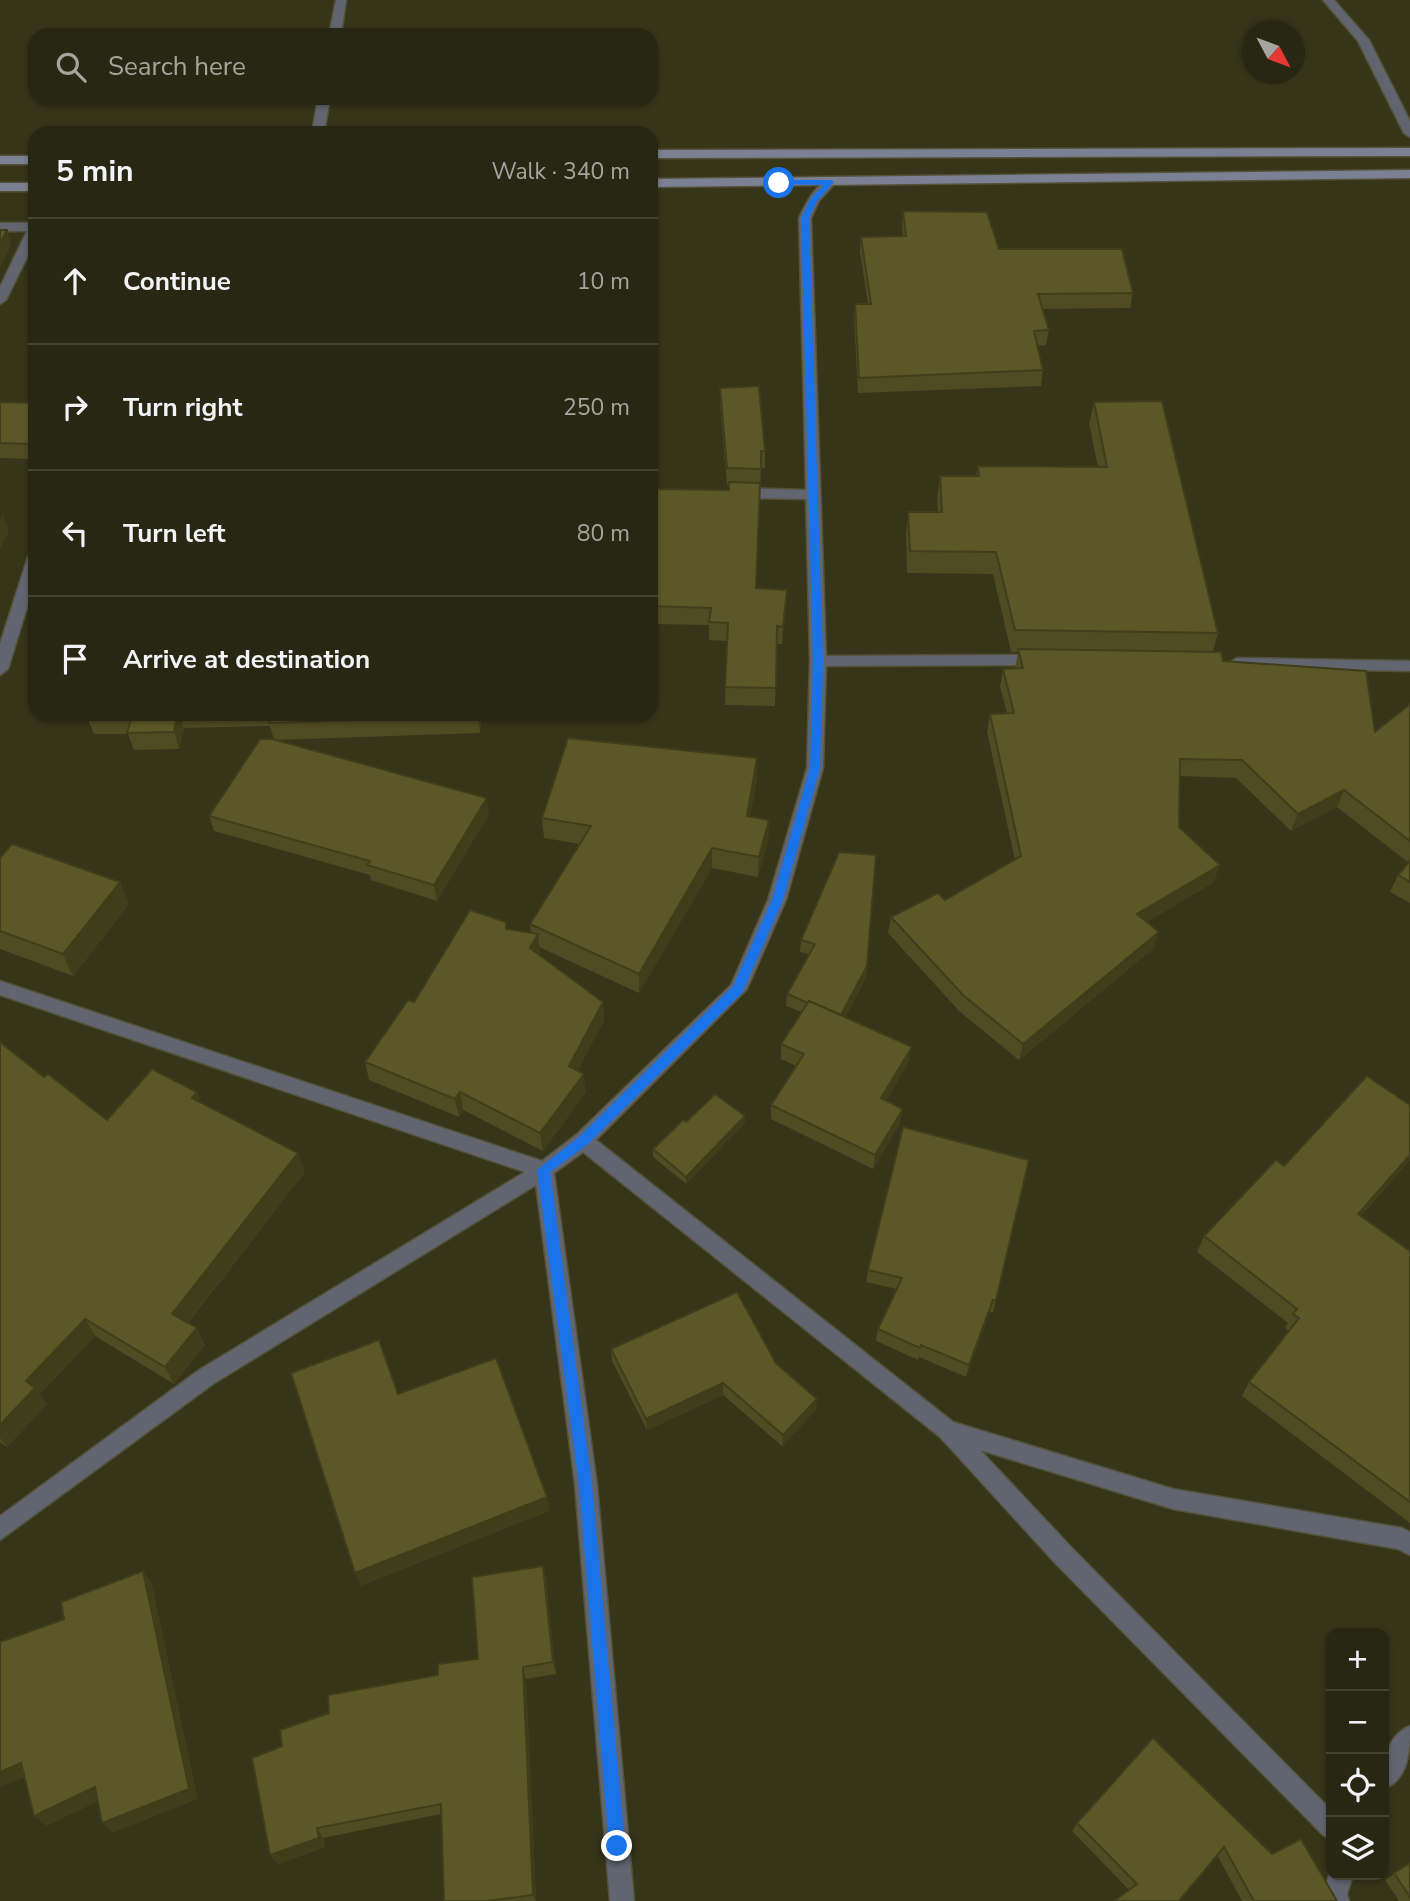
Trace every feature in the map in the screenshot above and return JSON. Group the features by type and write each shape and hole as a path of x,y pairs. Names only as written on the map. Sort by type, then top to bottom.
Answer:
{"street":[{"path":"336,28 341,0"},
{"path":"1328,0 1363,40 1410,133"},
{"path":"319,126 323,105"},
{"path":"658,154 1410,152"},
{"path":"0,160 28,160"},
{"path":"658,183 1410,174"},
{"path":"0,1529 206,1377 544,1170 583,1141 738,989 777,900 815,768 818,661 805,218 814,200 831,182"},
{"path":"0,187 28,187"},
{"path":"0,227 28,228"},
{"path":"0,300 28,242"},
{"path":"719,492 814,495"},
{"path":"0,669 28,579"},
{"path":"818,661 1048,659"},
{"path":"1215,662 1410,666"},
{"path":"0,988 544,1170"},
{"path":"583,1141 947,1430 1063,1556 1326,1822"},
{"path":"544,1170 586,1485 622,1901"},
{"path":"947,1430 1172,1499 1402,1539 1410,1544"},
{"path":"1389,1770 1410,1738"},
{"path":"1337,1901 1335,1894 1339,1880"}],"building":[{"path":"903,211 987,212 999,249 1122,249 1133,293 1038,294 1049,330 1034,331 1043,370 859,378 855,304 871,304 861,237 906,236"},
{"path":"0,230 7,230 0,244"},
{"path":"759,386 765,451 761,451 761,469 727,468 720,388"},
{"path":"1162,401 1218,633 1015,630 996,552 910,551 908,512 942,512 940,476 979,476 978,466 1107,467 1094,402"},
{"path":"0,402 28,403 28,444 0,443"},
{"path":"729,482 760,483 756,588 787,590 783,627 777,626 776,688 725,687 728,623 709,622 711,608 658,606 658,489 729,490"},
{"path":"1018,649 1221,652 1223,661 1366,671 1375,732 1410,704 1410,841 1344,790 1298,814 1242,760 1180,759 1179,827 1220,865 1137,914 1159,932 1023,1044 963,995 891,917 938,893 945,900 1021,856 990,714 1014,713 1003,669 1023,668"},
{"path":"131,721 176,721 174,732 127,733"},
{"path":"270,721 329,721 269,723"},
{"path":"568,738 757,758 747,816 769,820 759,857 712,848 639,974 530,924 591,826 542,818"},
{"path":"260,739 272,739 487,798 434,885 367,865 370,861 209,816"},
{"path":"12,844 120,882 63,954 0,931 0,858"},
{"path":"839,852 876,855 867,966 841,1015 787,994 815,944 801,940"},
{"path":"1410,861 1410,882 1398,875"},
{"path":"470,910 506,922 506,929 538,934 530,948 603,1002 569,1066 584,1074 540,1133 460,1092 455,1099 365,1062 408,1000 414,1002"},
{"path":"809,1001 912,1047 881,1098 903,1109 875,1155 771,1105 804,1054 781,1044"},
{"path":"0,1042 44,1077 48,1074 107,1120 152,1069 197,1092 192,1098 298,1153 172,1314 197,1328 165,1367 85,1319 26,1381 35,1388 0,1425"},
{"path":"1367,1076 1410,1105 1410,1155 1358,1214 1410,1251 1410,1502 1249,1382 1299,1318 1293,1314 1297,1309 1204,1236 1276,1160 1284,1166"},
{"path":"715,1094 745,1116 686,1177 653,1149"},
{"path":"903,1127 1029,1160 996,1300 993,1300 969,1365 921,1345 920,1348 878,1329 902,1278 868,1270"},
{"path":"737,1292 776,1363 817,1399 783,1435 723,1383 646,1419 611,1349"},
{"path":"379,1340 398,1394 496,1358 547,1497 355,1573 291,1373"},
{"path":"543,1566 553,1662 523,1667 533,1895 487,1901 444,1901 441,1804 317,1828 319,1838 270,1855 252,1758 282,1746 280,1730 329,1713 328,1695 438,1675 438,1664 478,1659 472,1577"},
{"path":"143,1571 189,1789 102,1823 95,1787 34,1816 21,1763 0,1772 0,1642 64,1619 61,1602"},
{"path":"1153,1738 1272,1854 1301,1839 1337,1901 1254,1901 1224,1847 1179,1901 1114,1901 1137,1884 1077,1823"},
{"path":"1410,1863 1410,1897 1394,1873"}],"route":[{"path":"617,1846 586,1485 544,1170 583,1141 738,989 777,900 815,768 818,661 805,218 814,200 831,182 779,183"}]}
